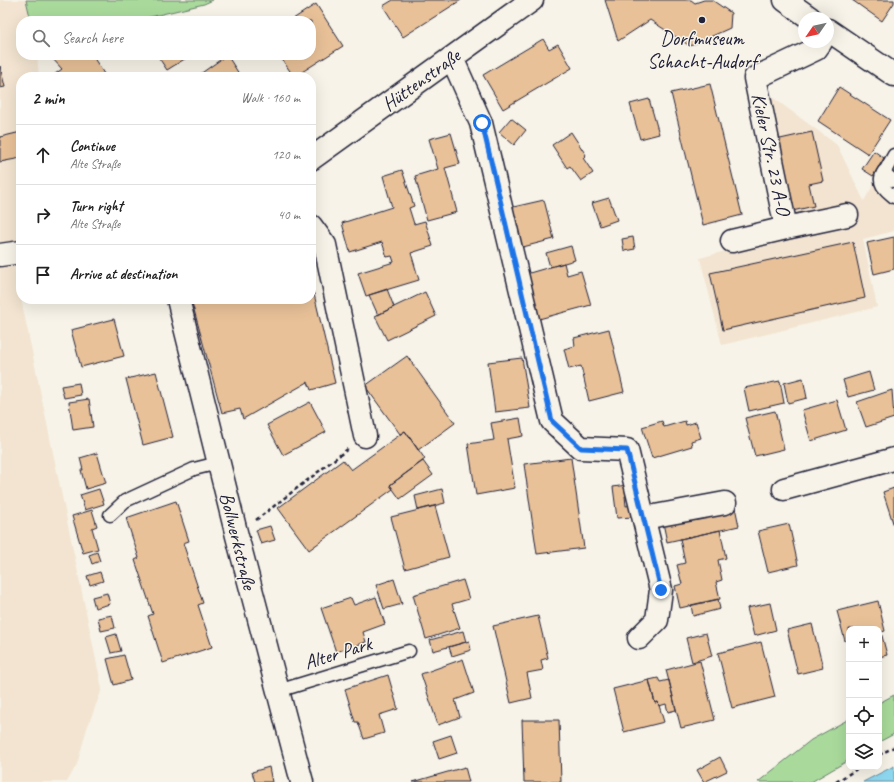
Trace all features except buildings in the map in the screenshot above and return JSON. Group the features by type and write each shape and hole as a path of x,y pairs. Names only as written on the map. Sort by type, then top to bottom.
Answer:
{"street":[{"name":"Hüttenstraße","path":"316,155 532,0"},
{"path":"785,0 802,12"},
{"path":"834,38 894,76"},
{"name":"Kieler Str. 23 A-O","path":"732,241 786,228 755,78 817,48"},
{"path":"452,58 482,123 552,421 581,448 627,450 661,590 656,620 639,638"},
{"path":"786,228 847,215"},
{"path":"316,233 325,245 365,436"},
{"path":"0,255 16,253"},
{"name":"Bollwerkstraße","path":"179,304 218,463 302,782"},
{"path":"784,489 894,458"},
{"path":"644,518 725,503"}],"lane":[{"path":"893,159 884,171 880,180 886,191 894,196"},
{"path":"884,171 885,176 894,181"},
{"path":"110,515 125,501 194,469 218,463"},
{"name":"Alter Park","path":"278,691 409,651"}],"path":[{"path":"237,536 365,436"},
{"path":"882,753 894,747"},
{"path":"836,782 855,770"}],"shaded area":[{"path":"0,0 26,0 30,16 16,16 16,60 37,60 39,72 16,72 16,265 14,265 16,275 16,304 22,304 102,689 87,728 77,764 67,782 0,782"},
{"path":"764,91 837,145 864,201 894,149 894,231 863,239 877,307 722,345 700,258 792,233"}],"green space":[{"path":"26,0 213,0 204,4 154,16 30,16"},
{"path":"894,695 894,734 882,740 882,734 882,701"},
{"path":"846,721 846,762 811,782 758,782 811,740"}],"water":[{"path":"894,766 894,782 863,782"}],"place":[{"name":"Dorfmuseum Schacht-Audorf","path":"702,20"}],"route":[{"path":"482,123 552,421 581,448 627,450 661,590"}]}
